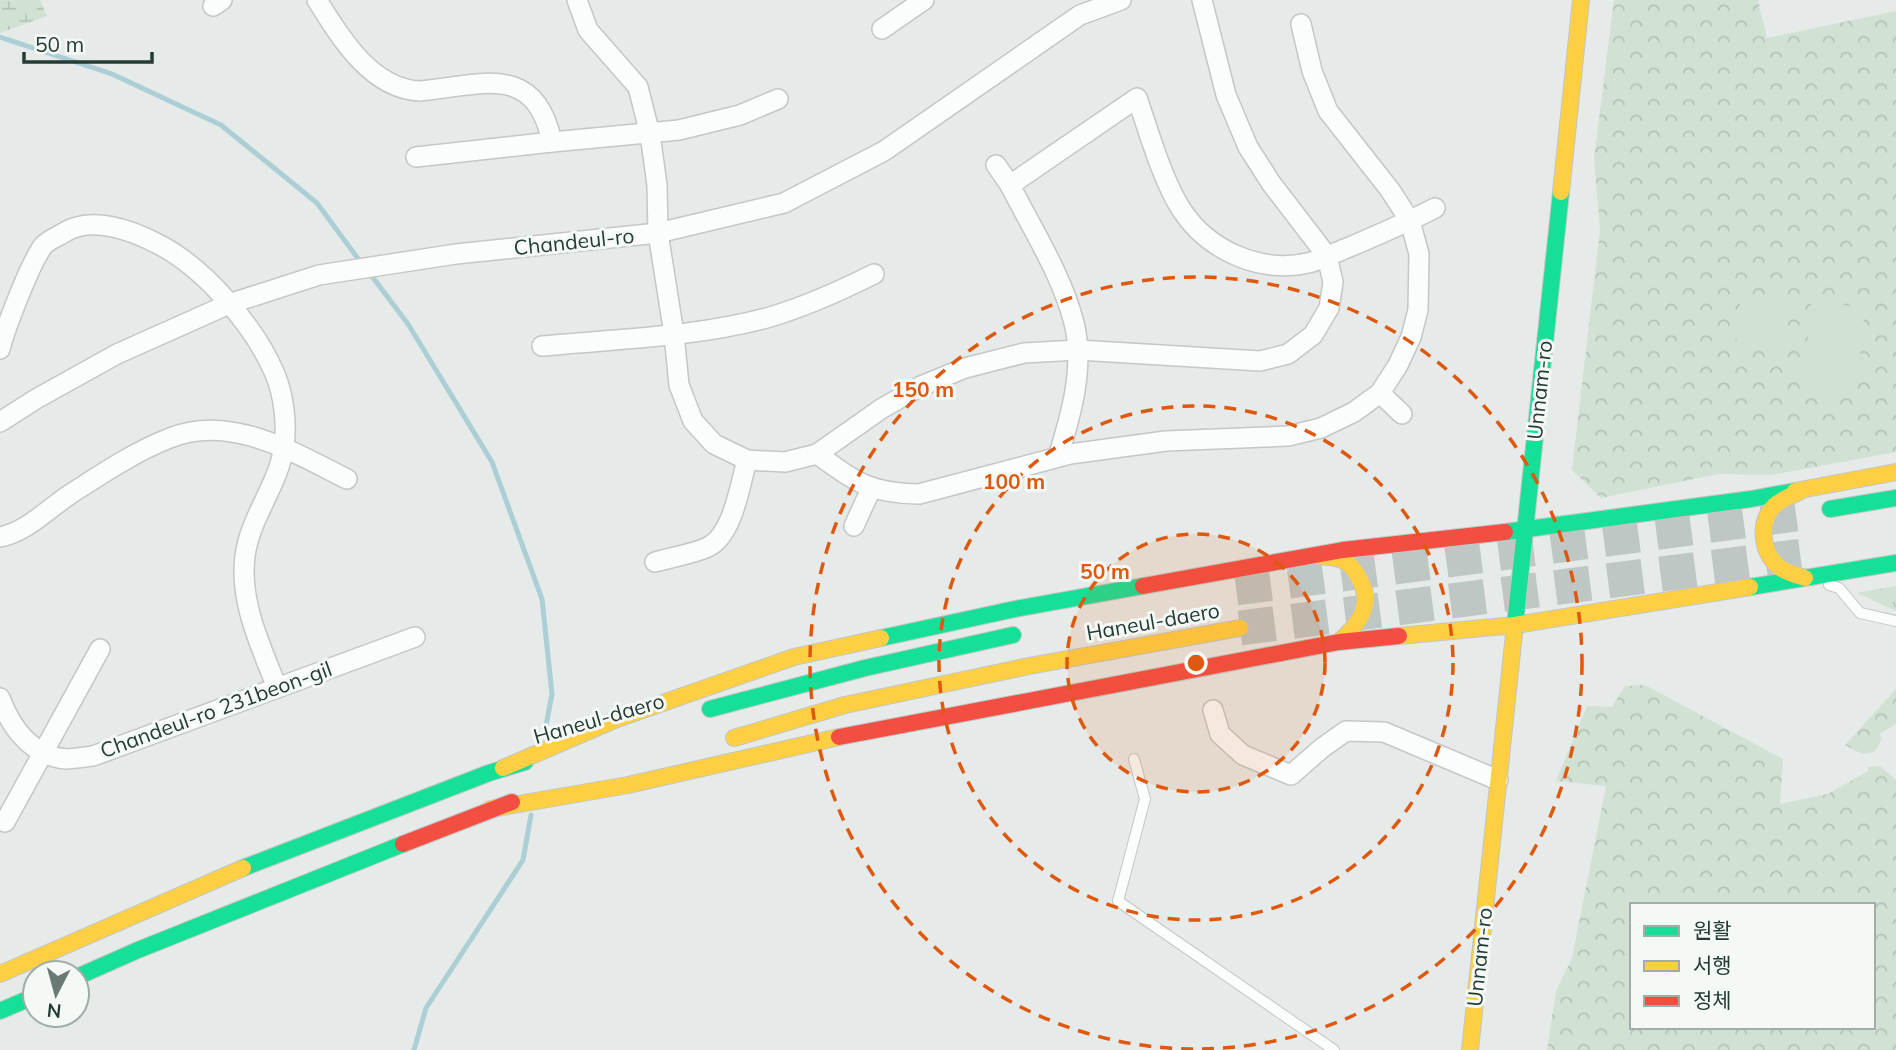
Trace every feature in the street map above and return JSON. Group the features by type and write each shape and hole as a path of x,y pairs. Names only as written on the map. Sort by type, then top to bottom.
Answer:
{"main road":[{"name":"Unnam-ro","path":"1470,1050 1581,0"},
{"path":"0,974 262,860 794,657 1015,609 1312,555 1525,530 1802,490 1896,472"},
{"path":"1802,490 1776,503 1766,516 1763,532 1767,550 1780,568 1805,579"},
{"path":"1809,512 1896,498"},
{"path":"1312,555 1342,560 1353,568 1363,582 1367,597 1364,611 1357,627 1339,642"},
{"path":"91,971 485,811 604,779 1339,642 1515,625 1896,563"},
{"name":"Haneul-daero","path":"715,743 845,705 1066,658 1240,628"},
{"name":"Haneul-daero","path":"696,713 865,668 1025,632"},
{"name":"Haneul-daero","path":"605,731 643,727"},
{"path":"0,1011 21,1002"}],"street":[{"path":"317,0 338,34 362,61 386,81 405,90 420,91 510,84 524,90 536,102 547,118 552,142"},
{"path":"578,0 588,30 638,88 650,134 657,185 658,233 679,385 693,421 714,444 747,460 785,462 817,454 881,409 921,387 965,368 1024,353 1077,350 1260,361 1288,354 1313,335 1329,309 1333,282 1327,256 1271,183 1248,147 1226,95 1202,0"},
{"path":"882,29 924,0"},
{"name":"Chandeul-ro","path":"0,422 117,354 229,304 319,275 430,258 658,233 783,203 884,151 1080,15 1121,0"},
{"path":"817,454 852,480 871,489 894,494 919,494 1058,457 1166,441 1288,436 1321,428 1354,412 1380,393 1398,365 1411,337 1418,310 1419,254 1410,221 1390,190 1328,111 1312,71 1301,24"},
{"path":"1010,185 1137,91 1160,163 1180,208 1198,230 1223,250 1254,262 1286,266 1311,262 1435,208"},
{"path":"416,157 679,130 740,115 778,99"},
{"path":"996,164 1010,185 1062,288 1075,324 1075,387 1058,457"},
{"path":"0,348 30,271 44,245 70,229 100,225 129,229 190,264 249,328 274,374 282,400 285,427 284,448 277,474 251,530 245,556 245,587 253,627 277,688"},
{"path":"542,345 674,334 768,317 805,306 874,274"},
{"path":"1380,393 1402,414"},
{"path":"0,537 22,528 71,494 171,437 194,432 220,430 284,448 347,479"},
{"path":"656,562 707,547 720,539 728,526 747,460"},
{"path":"854,526 871,489"},
{"name":"Chandeul-ro 231beon-gil","path":"0,698 8,719 20,735 43,752 65,759 93,756 415,637"},
{"path":"5,822 100,649"},
{"path":"1213,710 1220,734 1243,755 1291,775 1322,748 1346,732 1384,732 1498,780"}],"lane":[{"path":"1805,579 1839,588 1860,613 1896,621"},
{"path":"1134,759 1144,799 1118,901 1334,1050"}],"green space":[{"path":"0,0 40,0 47,16 0,33"},
{"path":"1614,0 1758,0 1767,38 1896,11 1896,452 1771,475 1718,474 1601,498 1572,470 1600,230 1594,158"},
{"path":"1741,295 1790,299 1786,348 1736,344"},
{"path":"1811,302 1865,307 1856,396 1803,391"},
{"path":"1896,586 1896,611 1857,593"},
{"path":"1645,685 1783,759 1780,804 1828,794 1868,771 1868,767 1880,766 1896,780 1896,1050 1547,1050 1556,991 1572,958 1606,786 1556,781 1587,706 1612,707 1625,686"},
{"path":"1896,689 1896,724 1879,734 1882,739 1874,752 1862,754 1845,745"}],"waterway":[{"path":"0,37 112,74 221,125 317,203 362,264"},
{"path":"368,271 408,324 492,462 542,599 552,694 544,736"},
{"path":"414,1050 426,1008 523,860 531,815"}],"tunnel":[{"path":"1236,588 1796,514"},
{"path":"1240,628 1818,554"}],"traffic: fast":[{"path":"1514,634 1561,192"},
{"path":"1505,532 1795,491"},
{"path":"1830,509 1896,498"},
{"path":"1750,587 1896,563"},
{"path":"881,638 1015,609 1143,586"},
{"path":"710,709 865,668 1013,635"},
{"path":"243,868 489,773 525,762"},
{"path":"91,971 403,844"},
{"path":"0,1011 21,1002"}],"traffic: slow":[{"path":"1561,192 1581,0"},
{"path":"1795,491 1896,472"},
{"path":"1799,492 1774,506 1766,521 1764,537 1765,546 1773,561 1788,572 1805,578"},
{"path":"1314,556 1345,561 1355,571 1364,589 1365,606 1362,614 1339,642"},
{"path":"1399,636 1515,625 1750,587"},
{"path":"734,738 845,705 1029,666 1240,628"},
{"path":"1470,1050 1514,634"},
{"path":"503,768 617,719 794,657 881,638"},
{"path":"490,809 628,785 839,737"},
{"path":"0,974 243,868"}],"traffic: jam":[{"path":"1143,586 1343,550 1505,532"},
{"path":"839,737 1339,642 1399,636"},
{"path":"403,844 512,802"}]}
